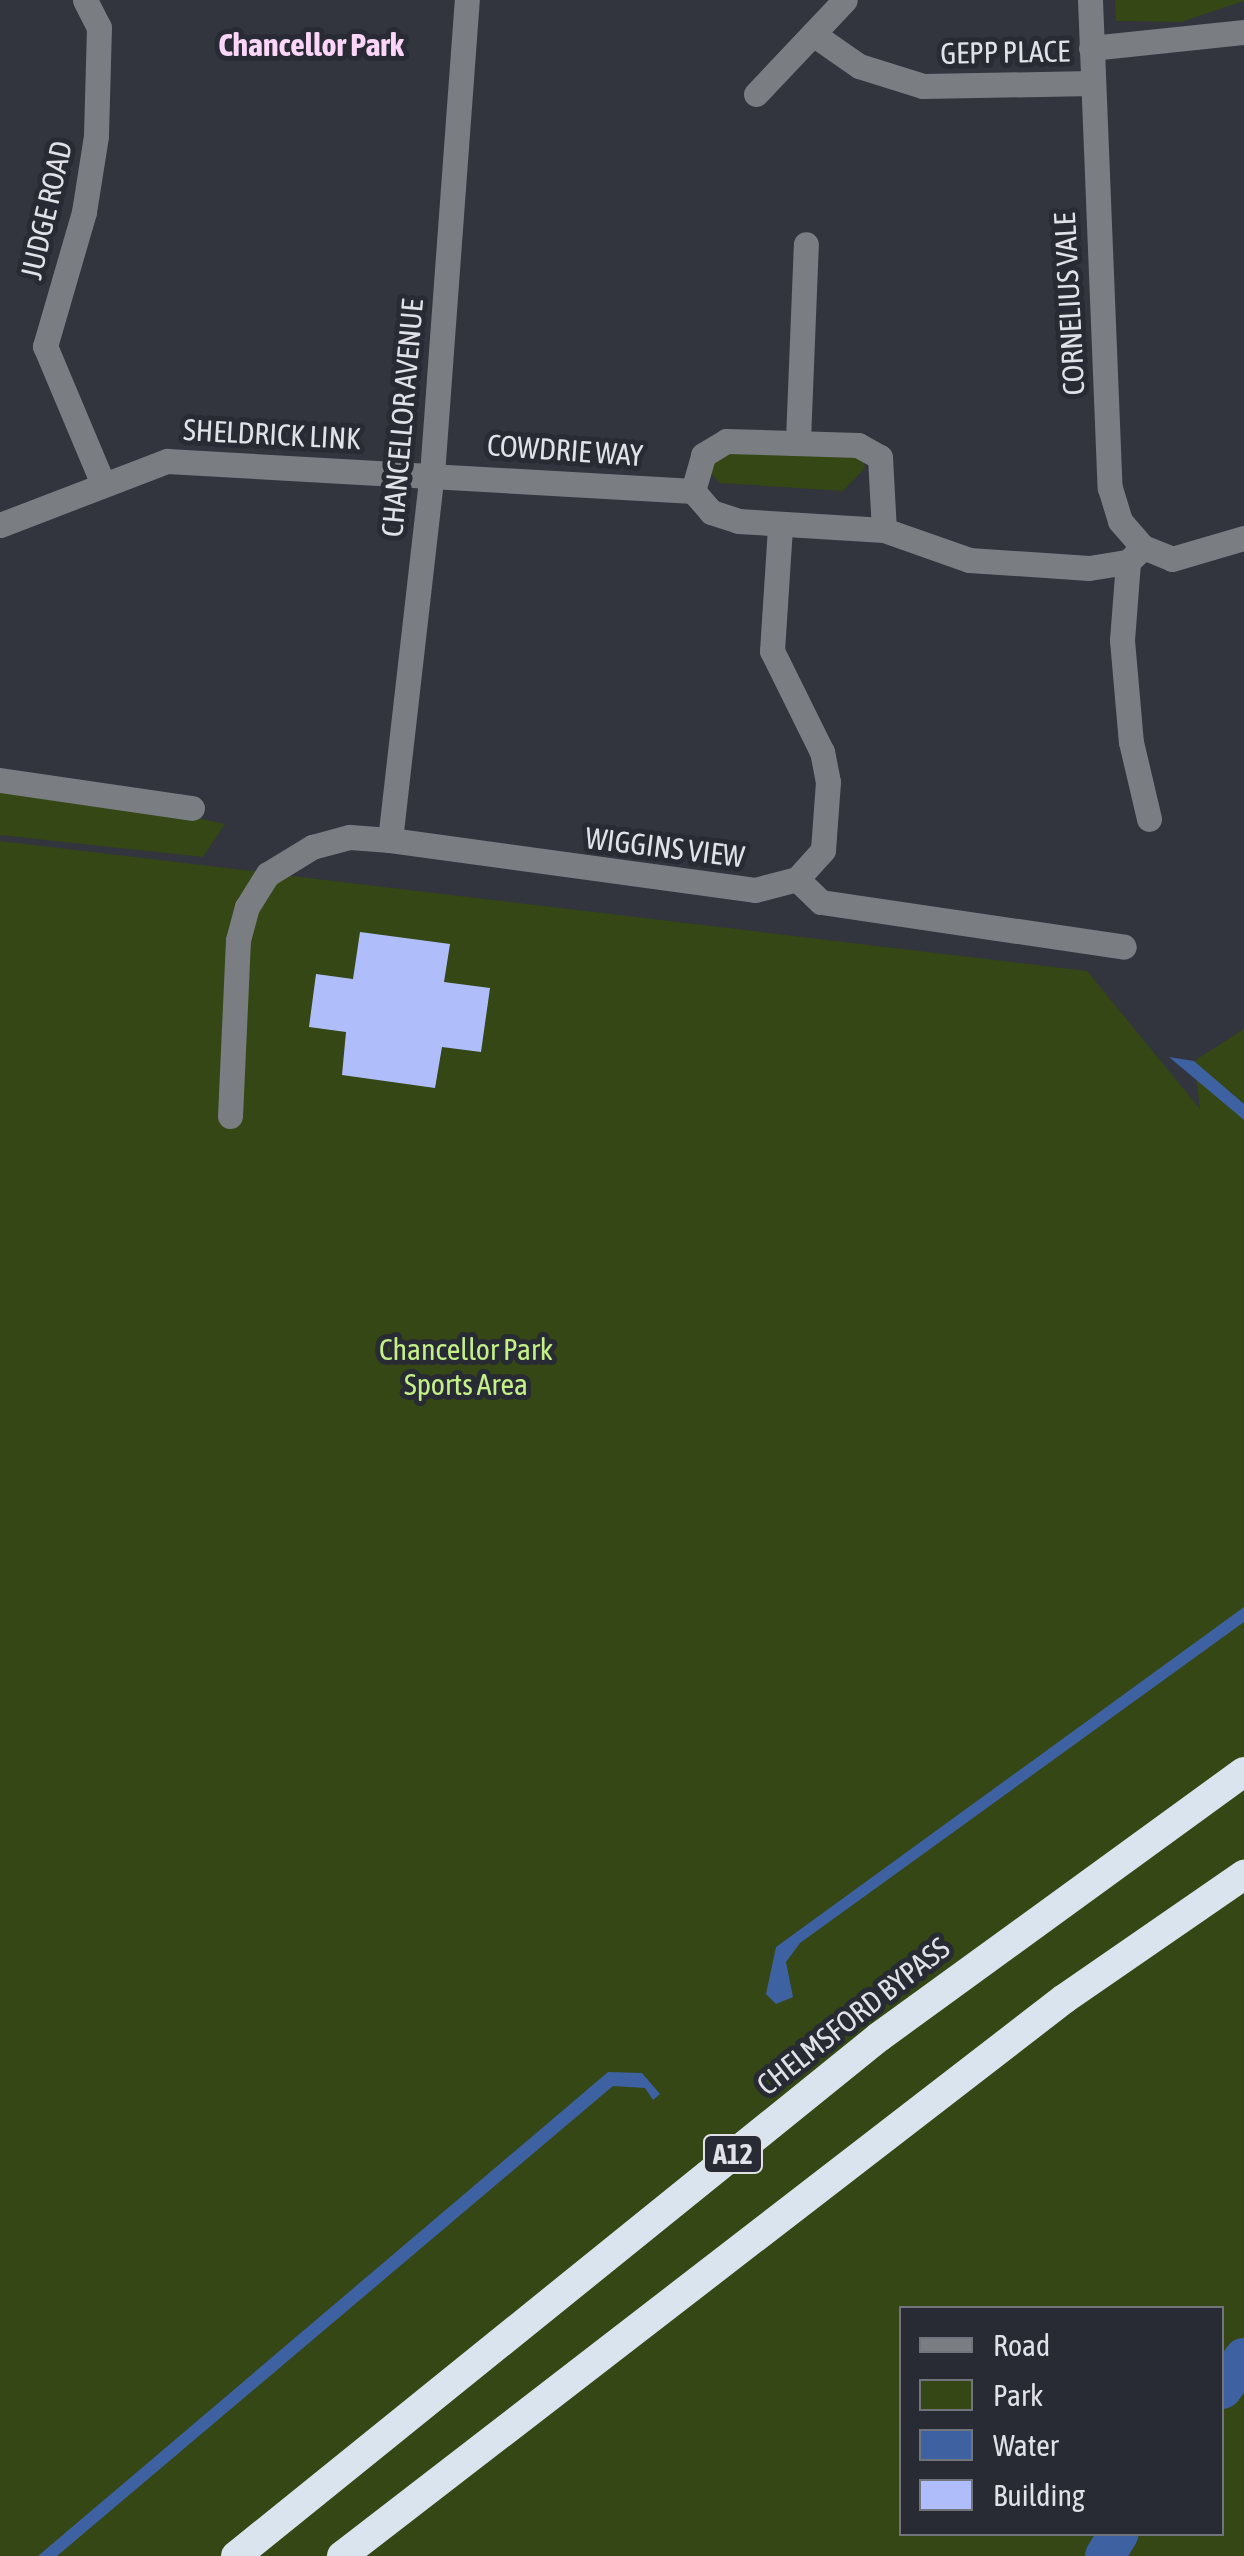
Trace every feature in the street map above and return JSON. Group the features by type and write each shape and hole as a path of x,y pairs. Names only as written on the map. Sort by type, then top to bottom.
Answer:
{"highway":[{"name":"CHELMSFORD BYPASS","path":"236,2556 878,2036 1244,1772"},
{"name":"A12","path":"342,2556 1017,2034 1244,1875"}],"street":[{"name":"JUDGE ROAD","path":"85,0 99,28 96,136 84,212 45,346 103,484"},
{"name":"CHANCELLOR AVENUE","path":"390,840 432,474 467,0"},
{"path":"756,94 845,0"},
{"name":"CORNELIUS VALE","path":"1090,0 1110,488 1135,555"},
{"path":"1091,48 1244,32"},
{"name":"GEPP PLACE","path":"813,34 859,66 923,86 1092,84"},
{"path":"798,440 806,244"},
{"path":"884,530 880,458 858,445 726,440 704,455 693,490 711,512 780,526 884,530 969,560 1089,568 1135,555 1172,559 1244,538"},
{"name":"SHELDRICK LINK","path":"0,525 167,462 432,474"},
{"name":"COWDRIE WAY","path":"432,474 693,490"},
{"path":"780,526 772,652 822,752 828,782 823,850 797,879 822,902 1124,947"},
{"path":"1135,555 1122,640 1131,742 1150,819"},
{"path":"0,780 192,808"},
{"name":"WIGGINS VIEW","path":"230,1116 238,940 248,908 268,874 312,847 350,837 390,840 755,890 797,879"}],"green space":[{"path":"1115,0 1244,1 1181,22 1116,21"},
{"path":"712,440 862,451 865,468 843,491 720,483 709,471"},
{"path":"0,775 225,824 203,857 0,835"},
{"name":"Chancellor Park Sports Area","path":"0,841 1087,971 1200,1109 1194,1061 1244,1029 1244,2556 0,2556"}],"water":[{"path":"1169,1057 1194,1061 1244,1104 1244,1120"},
{"path":"1244,1607 1244,1622 800,1943 786,1962 793,1997 776,2004 766,1994 776,1947"},
{"path":"608,2072 642,2073 660,2094 653,2100 645,2088 613,2086 57,2556 38,2556"}],"building":[{"path":"360,932 450,944 444,982 490,988 481,1052 442,1047 435,1088 342,1075 346,1032 309,1027 316,974 353,979"}],"waterway":[{"path":"1224,2386 1244,2358"},
{"path":"1105,2556 1117,2536"}],"district":[{"name":"Chancellor Park","path":"311,45"}]}
